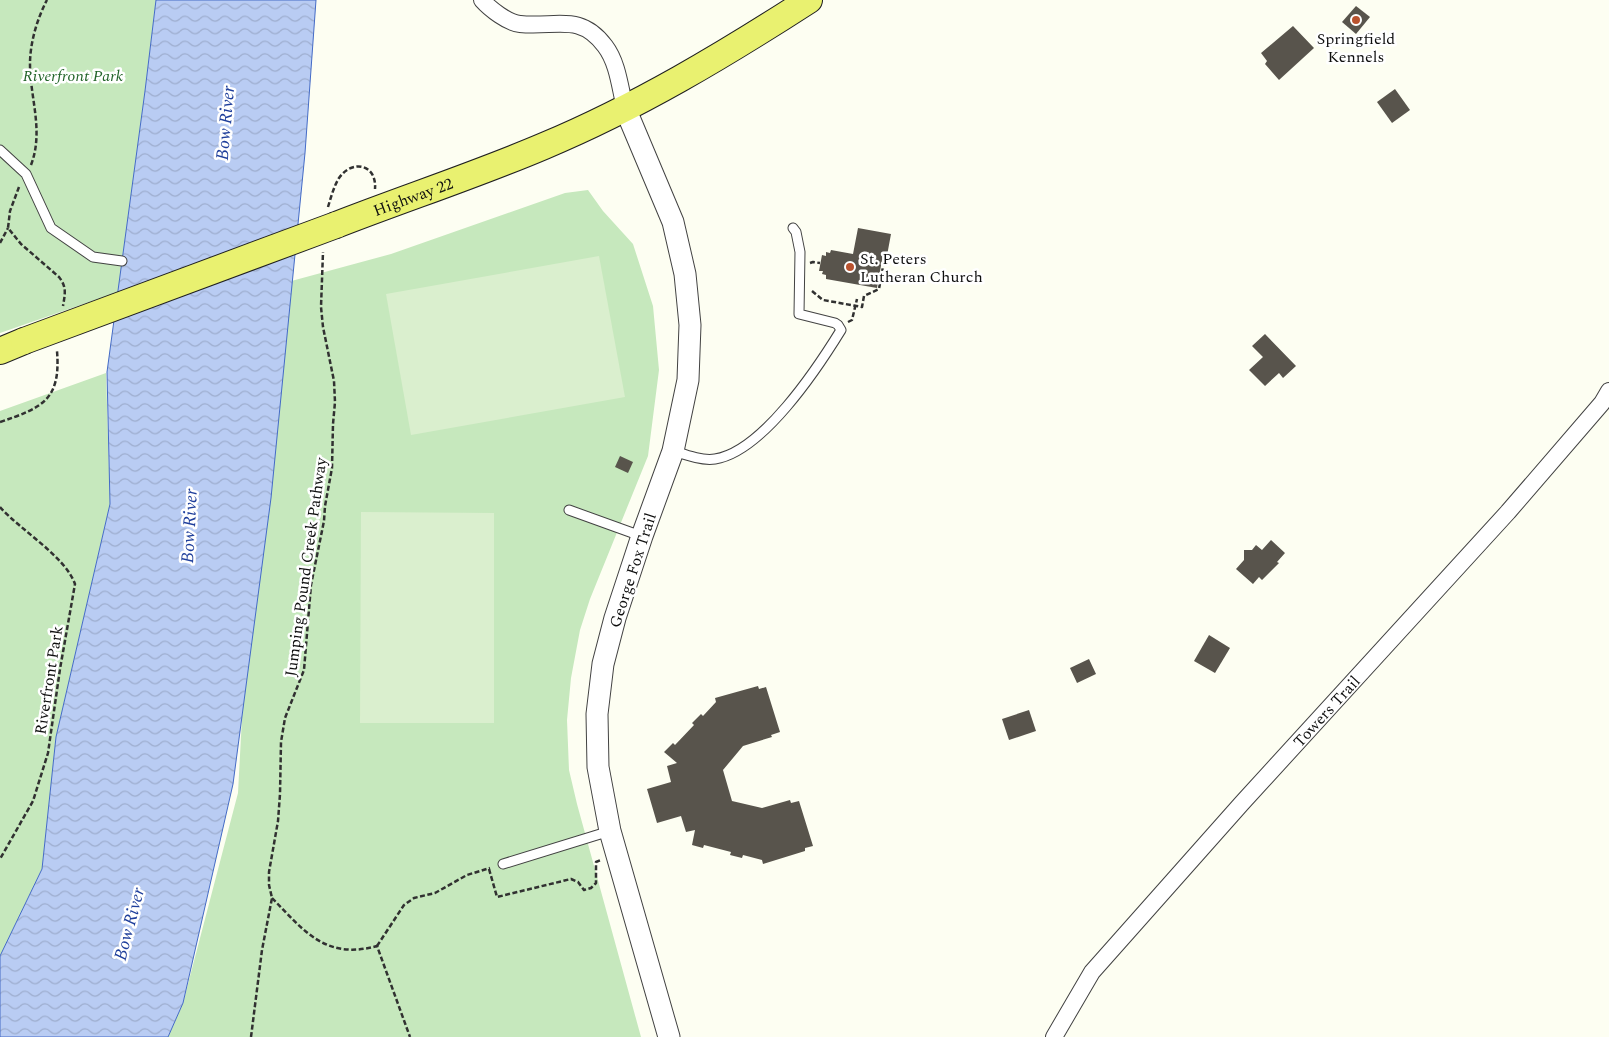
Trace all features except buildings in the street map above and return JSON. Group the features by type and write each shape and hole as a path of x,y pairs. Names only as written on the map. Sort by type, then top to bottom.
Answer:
{"main road":[{"name":"Highway 22","path":"0,351 545,146 625,108 719,57 809,0"}],"street":[{"path":"482,0 490,9 518,24 574,24 590,30 606,47 614,64 625,108"},
{"name":"George Fox Trail","path":"625,108 673,222 685,274 690,325 688,380 673,451 615,618 603,664 597,714 598,767 610,831 668,1037"},
{"name":"Towers Trail","path":"1054,1037 1092,972 1242,803 1508,512 1602,402 1609,391"}],"lane":[{"path":"0,150 26,174 51,228 93,257 122,261"},
{"path":"673,451 690,456 714,459 733,453 760,434 779,416 828,351 841,330 838,325 799,314 800,252 796,232 793,228"},
{"path":"570,510 642,536"},
{"path":"503,864 610,831"}],"path":[{"path":"336,184 348,168 362,167 370,171 375,177 373,194"},
{"path":"0,242 8,228"},
{"path":"809,289 823,300 862,307 864,296 879,289 884,261"},
{"path":"806,264 820,263"},
{"name":"Jumping Pound Creek Pathway","path":"251,1037 262,950 272,898 269,872 278,821 281,742 285,718 304,670 311,585 332,468 334,381 323,327 321,307 322,266"},
{"path":"838,325 852,320 857,299"},
{"name":"Riverfront Park","path":"0,507 12,520 56,558 72,577 75,584 48,753 33,801 0,859"},
{"path":"488,869 497,897 571,879 578,882 584,890 591,888 596,883 596,862 617,855"},
{"path":"272,898 307,932 325,946 351,951 377,946 404,905 414,898 435,893 467,875 503,864"},
{"path":"377,946 410,1037"}],"green space":[{"name":"Riverfront Park","path":"0,0 156,0 118,292 0,333"},
{"path":"588,190 603,211 633,244 653,306 659,370 648,456 590,599 580,630 571,678 567,720 569,770 641,1037 168,1037 183,1003 238,793 250,566 284,283 391,254 565,193"},
{"path":"599,256 625,397 411,435 386,294"},
{"path":"106,373 110,504 56,737 42,869 0,956 0,411"},
{"path":"361,512 494,513 494,723 360,723"}],"water":[{"name":"Bow River","path":"156,0 316,0 305,153 271,498 233,784 183,1003 168,1037 0,1037 0,956 42,869 56,737 110,504 107,372"}],"place":[{"name":"Springfield Kennels","path":"1356,20"},
{"name":"St. Peters Lutheran Church","path":"850,267"}]}
